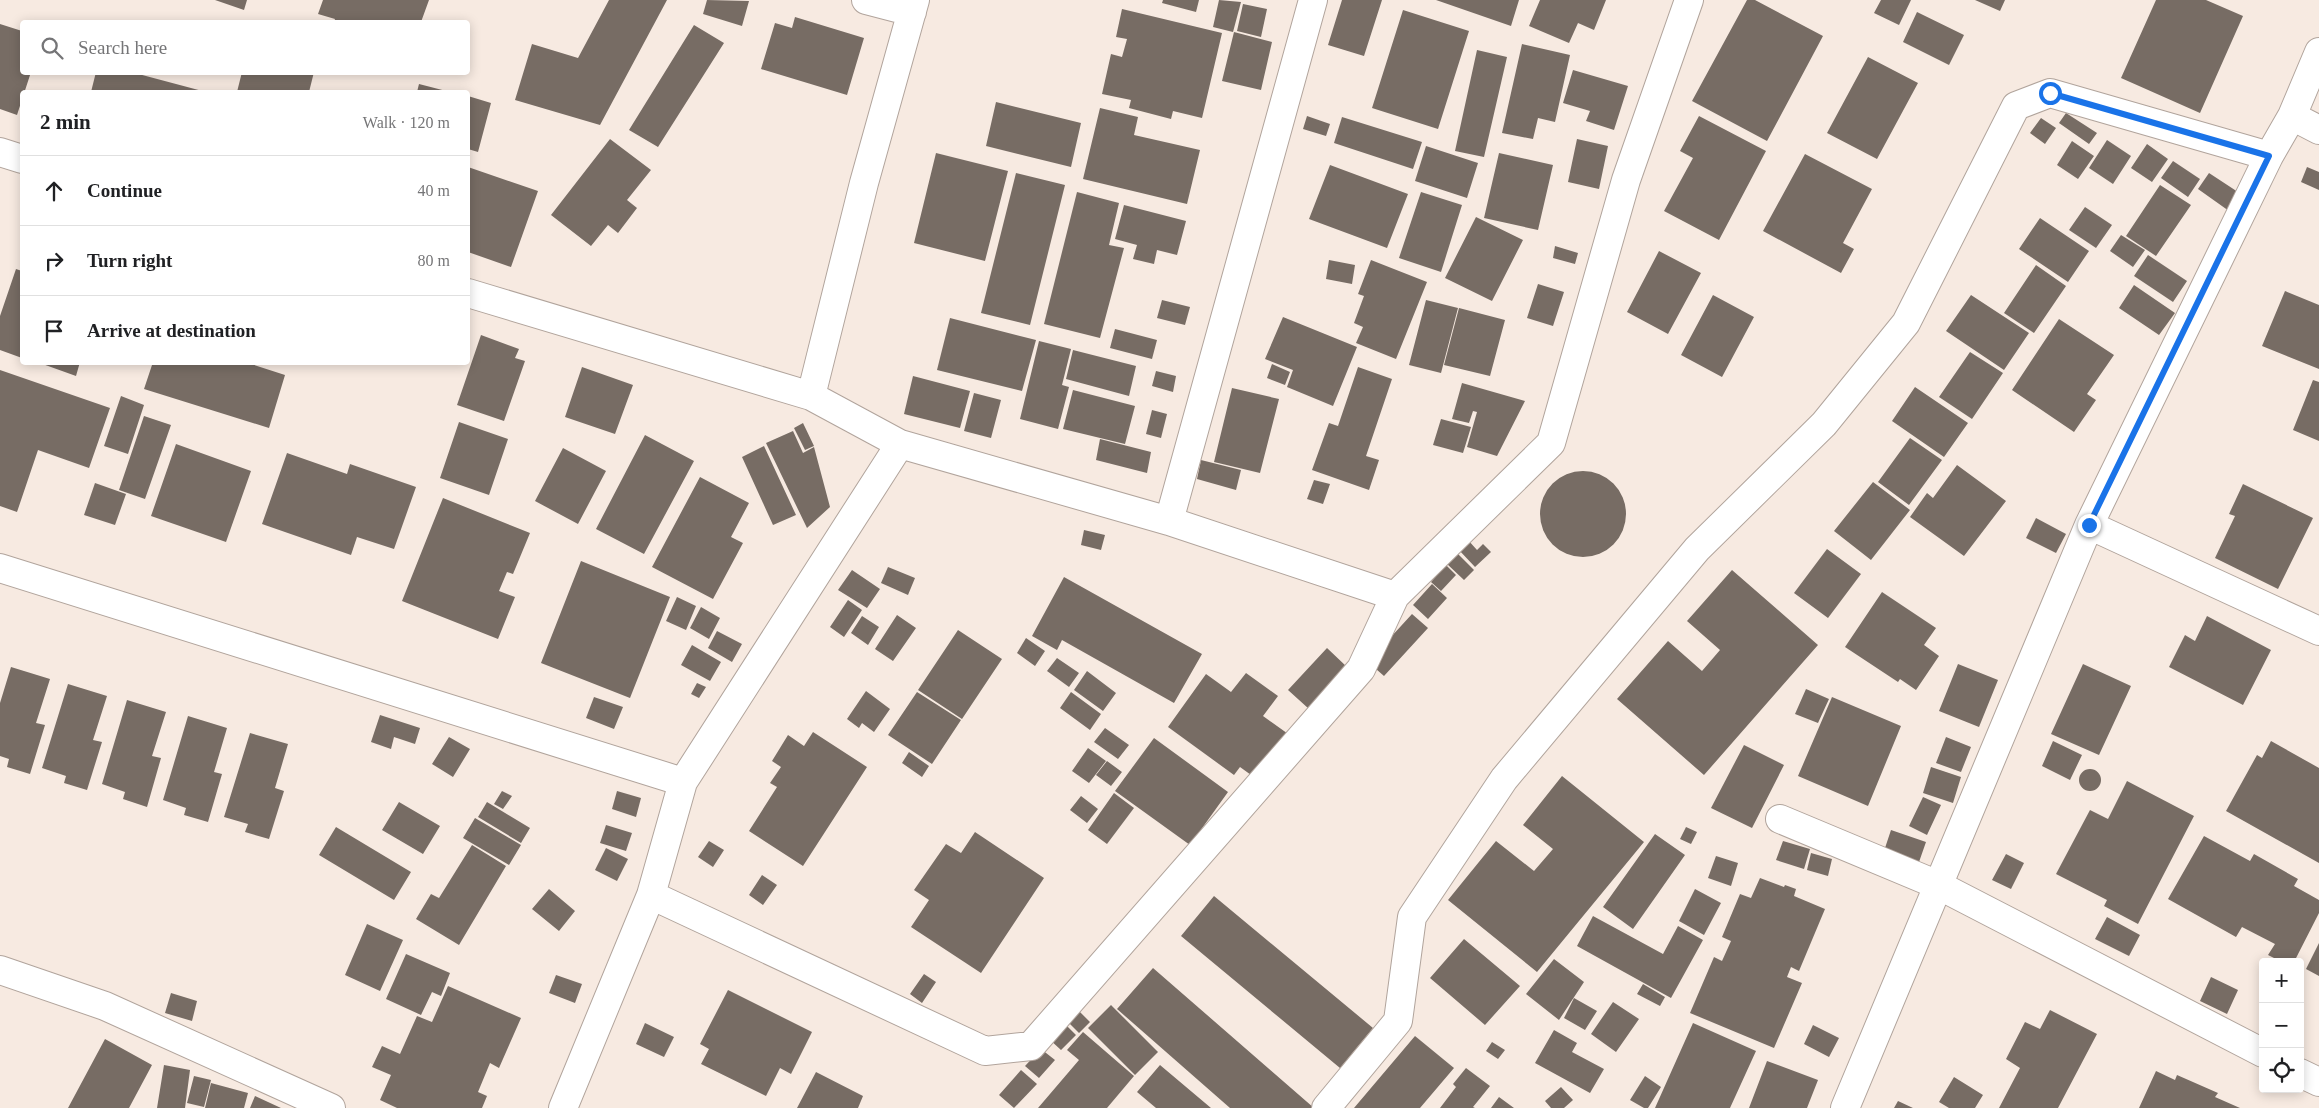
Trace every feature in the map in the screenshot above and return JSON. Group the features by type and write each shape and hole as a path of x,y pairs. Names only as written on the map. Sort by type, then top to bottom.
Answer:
{"street":[{"path":"811,396 864,183 913,6 866,0"},
{"path":"1169,521 1313,0"},
{"path":"651,895 985,1051 1031,1046 1361,669 1395,596 1551,444 1626,180 1689,0"},
{"path":"1845,1108 2089,525 2269,156 2292,116 2319,52"},
{"path":"1326,1108 1398,1021 1412,917 1504,779 1697,550 1824,424 1906,323 2016,106 2050,93 2269,156"},
{"path":"2292,116 2319,130"},
{"path":"0,152 20,158"},
{"path":"470,294 811,396 900,444 1169,521 1395,596"},
{"path":"563,1108 651,895 682,782 900,444"},
{"path":"2089,525 2319,631"},
{"path":"0,568 682,782"},
{"path":"1780,819 1938,885 2259,1051"},
{"path":"0,970 105,1006 331,1108"},
{"path":"2304,1075 2319,1082"}],"building":[{"path":"215,0 247,0 244,10"},
{"path":"323,0 429,0 422,20 335,20 318,14"},
{"path":"609,0 667,0 600,125 515,100 532,44 578,58"},
{"path":"707,0 749,1 742,26 703,14"},
{"path":"1163,0 1199,0 1196,12 1162,3"},
{"path":"1219,0 1241,2 1233,32 1213,27"},
{"path":"1342,0 1382,0 1364,56 1328,45"},
{"path":"1436,0 1519,0 1511,26"},
{"path":"1540,0 1606,0 1594,30 1578,23 1569,43 1529,26"},
{"path":"1747,0 1755,0 1823,36 1767,141 1692,101"},
{"path":"1881,0 1911,0 1899,25 1874,13"},
{"path":"1975,0 2005,0 2000,11"},
{"path":"2156,0 2206,0 2243,16 2200,113 2121,78"},
{"path":"1243,4 1267,9 1261,37 1237,31"},
{"path":"1122,9 1222,33 1202,118 1173,111 1171,119 1129,108 1131,100 1102,94 1111,54 1122,57 1127,39 1116,37"},
{"path":"1403,10 1469,31 1438,129 1372,108"},
{"path":"1917,12 1964,35 1949,65 1903,42"},
{"path":"795,17 864,38 847,95 761,69 775,23 792,28"},
{"path":"0,24 20,30 20,75 30,75 25,90 20,90 20,106 17,115 0,109"},
{"path":"694,25 724,43 658,147 629,130"},
{"path":"1234,32 1272,42 1261,90 1222,81"},
{"path":"1522,44 1570,55 1555,122 1538,118 1533,139 1502,133"},
{"path":"1477,50 1507,57 1484,157 1455,151"},
{"path":"1868,57 1918,83 1877,159 1827,133"},
{"path":"1573,70 1628,86 1614,130 1586,121 1590,111 1563,103"},
{"path":"95,75 142,75 198,90 92,90"},
{"path":"241,75 313,75 310,90 238,90"},
{"path":"419,84 442,90 418,90"},
{"path":"470,97 491,103 478,152 470,150"},
{"path":"996,102 1081,123 1071,167 986,146"},
{"path":"1100,108 1138,117 1134,135 1200,150 1187,204 1083,179"},
{"path":"2066,113 2097,133 2089,144 2059,123"},
{"path":"1307,116 1330,124 1326,136 1303,129"},
{"path":"1699,116 1766,151 1719,240 1664,211 1693,158 1680,151"},
{"path":"1342,117 1422,142 1413,169 1334,143"},
{"path":"2041,118 2056,128 2045,144 2030,133"},
{"path":"610,139 651,170 627,200 637,208 618,233 608,225 591,246 551,215"},
{"path":"1577,139 1608,146 1599,189 1568,182"},
{"path":"2107,140 2131,156 2113,184 2089,168"},
{"path":"2072,141 2094,156 2078,179 2057,165"},
{"path":"2147,144 2168,159 2152,182 2131,168"},
{"path":"1426,146 1478,163 1467,198 1415,181"},
{"path":"936,153 1008,171 985,261 914,243"},
{"path":"1499,153 1553,165 1538,230 1484,218"},
{"path":"1805,154 1872,189 1843,243 1854,249 1841,273 1763,231"},
{"path":"2173,161 2200,179 2188,197 2161,178"},
{"path":"1330,165 1408,194 1387,248 1309,219"},
{"path":"2307,167 2319,172 2319,190 2301,182"},
{"path":"470,168 538,191 511,267 470,253"},
{"path":"1016,173 1065,185 1030,325 981,313"},
{"path":"2209,173 2241,194 2229,211 2198,189"},
{"path":"2160,185 2191,205 2156,256 2126,236"},
{"path":"1077,192 1119,203 1109,245 1124,248 1100,338 1044,324"},
{"path":"1421,192 1462,205 1441,272 1399,258"},
{"path":"1124,205 1186,221 1177,255 1157,250 1154,264 1133,259 1137,245 1115,239"},
{"path":"2085,207 2112,225 2096,248 2069,230"},
{"path":"1476,217 1523,240 1492,301 1445,278"},
{"path":"2040,218 2089,251 2068,282 2019,249"},
{"path":"2121,235 2145,250 2133,267 2110,251"},
{"path":"1555,246 1578,253 1575,264 1553,258"},
{"path":"1659,251 1701,273 1668,334 1627,312"},
{"path":"2148,255 2187,281 2173,302 2134,276"},
{"path":"1329,260 1355,265 1352,284 1326,279"},
{"path":"1371,260 1427,282 1396,359 1356,343 1363,327 1354,323 1364,296 1358,294"},
{"path":"2036,265 2066,286 2034,333 2004,313"},
{"path":"16,269 20,270 20,357 0,350 0,316"},
{"path":"1538,284 1564,292 1553,326 1527,318"},
{"path":"2134,285 2175,313 2159,335 2119,308"},
{"path":"2285,291 2319,305 2319,369 2262,346"},
{"path":"1713,295 1754,317 1722,377 1681,355"},
{"path":"1971,295 2029,333 2004,370 1946,331"},
{"path":"1162,300 1190,307 1185,325 1157,318"},
{"path":"1426,300 1458,308 1441,373 1409,365"},
{"path":"1459,308 1505,320 1490,376 1444,365"},
{"path":"1283,317 1357,347 1333,406 1287,387 1293,370 1265,359"},
{"path":"950,318 1036,340 1022,391 937,370"},
{"path":"2059,319 2114,355 2087,394 2096,400 2074,432 2012,390"},
{"path":"1115,329 1157,340 1152,359 1110,348"},
{"path":"481,335 519,349 515,358 525,361 504,421 457,405"},
{"path":"1039,341 1071,349 1062,385 1069,387 1058,429 1020,419"},
{"path":"1073,350 1136,366 1129,396 1066,379"},
{"path":"1970,352 2003,373 1972,419 1939,397"},
{"path":"1272,364 1290,372 1285,385 1267,378"},
{"path":"45,365 79,365 76,376"},
{"path":"152,365 254,365 285,375 269,428 144,389"},
{"path":"582,367 633,385 615,434 565,417"},
{"path":"1358,367 1392,379 1366,456 1379,460 1369,490 1312,470 1329,423 1338,426"},
{"path":"0,370 110,408 89,468 38,450 17,512 0,506"},
{"path":"1156,371 1176,376 1173,392 1152,386"},
{"path":"913,376 970,391 960,428 904,414"},
{"path":"2313,380 2319,382 2319,441 2293,430"},
{"path":"1462,383 1525,401 1497,456 1467,447 1477,412 1473,411 1469,423 1452,419"},
{"path":"1915,387 1968,423 1944,457 1892,421"},
{"path":"1232,388 1279,399 1260,473 1214,462"},
{"path":"1073,390 1135,406 1125,444 1063,429"},
{"path":"974,393 1001,400 991,438 964,431"},
{"path":"121,396 144,405 128,454 104,446"},
{"path":"1152,410 1167,414 1161,438 1146,434"},
{"path":"144,416 171,425 145,499 119,490"},
{"path":"1441,419 1471,427 1463,453 1433,445"},
{"path":"459,422 508,439 489,495 440,478"},
{"path":"803,423 814,446 805,450 794,428"},
{"path":"793,431 803,453 814,447 830,507 807,528 766,443"},
{"path":"645,435 694,461 644,554 596,529"},
{"path":"1910,438 1942,460 1909,505 1878,482"},
{"path":"1100,439 1151,452 1147,473 1096,460"},
{"path":"176,444 251,471 226,542 151,516"},
{"path":"764,446 796,515 773,525 742,457"},
{"path":"563,448 606,471 578,524 535,501"},
{"path":"287,453 347,474 350,464 416,487 394,549 357,537 351,555 262,524"},
{"path":"1201,460 1241,470 1236,490 1197,479"},
{"path":"1957,465 2006,501 1964,556 1910,517 1927,493 1933,498"},
{"path":"1583,471 1607,478 1619,490 1626,514 1619,538 1607,550 1583,557 1559,550 1547,538 1540,514 1547,490 1559,478"},
{"path":"700,477 749,503 731,537 743,543 713,599 652,567"},
{"path":"1314,480 1330,484 1323,504 1307,499"},
{"path":"1873,482 1910,510 1871,560 1834,531"},
{"path":"95,483 126,494 115,525 84,515"},
{"path":"2243,484 2313,518 2278,589 2215,558 2235,516 2229,514"},
{"path":"443,498 530,533 513,574 507,572 499,591 515,597 498,639 402,601"},
{"path":"2036,518 2066,534 2056,553 2026,538"},
{"path":"1084,530 1105,535 1101,550 1081,545"},
{"path":"1468,540 1477,550 1483,544 1491,552 1475,567 1458,549"},
{"path":"1827,549 1861,574 1828,618 1794,593"},
{"path":"1456,552 1474,570 1464,580 1446,563"},
{"path":"581,561 670,597 630,698 541,663"},
{"path":"1446,565 1456,575 1441,591 1431,582"},
{"path":"888,567 915,578 908,595 881,583"},
{"path":"852,570 880,589 867,608 838,590"},
{"path":"1732,570 1818,645 1704,775 1617,699 1668,641 1702,671 1720,650 1687,621"},
{"path":"1064,577 1202,654 1174,703 1062,640 1057,650 1032,636"},
{"path":"1432,584 1447,598 1428,619 1413,605"},
{"path":"1882,592 1936,628 1924,645 1939,656 1916,690 1900,679 1898,682 1845,647"},
{"path":"677,597 696,606 686,630 666,621"},
{"path":"848,600 862,610 844,637 830,627"},
{"path":"701,607 720,618 709,639 690,628"},
{"path":"1412,614 1428,628 1384,676 1368,662"},
{"path":"897,615 916,628 893,661 875,649"},
{"path":"862,616 879,627 868,645 851,633"},
{"path":"2207,616 2271,650 2243,705 2169,667 2185,635 2195,641"},
{"path":"958,630 1002,659 962,719 918,690"},
{"path":"717,631 742,644 732,662 708,648"},
{"path":"1026,638 1045,651 1035,666 1017,653"},
{"path":"692,645 721,662 710,681 681,665"},
{"path":"1327,648 1347,667 1309,709 1288,690"},
{"path":"1057,658 1079,673 1069,687 1047,671"},
{"path":"1958,664 1998,680 1979,727 1939,711"},
{"path":"2083,664 2131,686 2099,755 2051,734"},
{"path":"11,667 50,679 36,723 45,725 30,774 7,767 9,759 0,756 0,703"},
{"path":"1087,671 1116,693 1103,711 1074,690"},
{"path":"1246,673 1278,696 1263,716 1291,736 1258,780 1240,767 1234,775 1168,727 1206,674 1231,692"},
{"path":"697,683 706,687 699,698 691,694"},
{"path":"68,684 107,696 93,740 102,742 87,790 64,783 66,776 42,768"},
{"path":"1806,689 1829,699 1818,723 1795,714"},
{"path":"866,691 890,709 874,732 862,723 859,728 847,719"},
{"path":"917,692 961,720 932,764 888,735"},
{"path":"1071,692 1101,714 1090,730 1060,708"},
{"path":"594,697 623,707 614,729 586,718"},
{"path":"1832,697 1901,726 1868,806 1798,776"},
{"path":"127,700 166,712 152,756 161,758 147,807 123,799 125,792 102,784"},
{"path":"380,715 420,728 415,744 394,737 391,749 371,742"},
{"path":"188,716 227,728 214,772 222,774 208,822 184,815 186,808 163,800"},
{"path":"1105,728 1129,745 1118,759 1094,742"},
{"path":"813,732 867,767 803,866 749,831 777,787 770,783 781,767 772,761 788,735 804,746"},
{"path":"250,733 288,744 275,788 284,791 269,839 245,832 248,824 224,817"},
{"path":"449,737 470,749 453,777 432,764"},
{"path":"1946,737 1971,747 1961,772 1936,763"},
{"path":"1154,738 1228,792 1190,845 1115,791"},
{"path":"2053,741 2082,755 2070,780 2042,766"},
{"path":"2271,741 2319,768 2319,863 2226,811 2257,755 2262,758"},
{"path":"1744,745 1784,765 1752,828 1711,808"},
{"path":"1088,748 1106,761 1089,783 1072,771"},
{"path":"909,752 929,766 922,777 902,763"},
{"path":"1107,761 1122,772 1111,786 1096,775"},
{"path":"1931,767 1961,777 1953,803 1923,793"},
{"path":"2086,769 2094,769 2101,776 2101,784 2094,791 2086,791 2079,784 2079,776"},
{"path":"1562,776 1644,842 1537,972 1448,900 1496,841 1534,871 1553,849 1523,825"},
{"path":"2127,781 2194,816 2138,924 2104,906 2107,900 2056,874 2090,810 2108,819"},
{"path":"502,791 512,796 503,809 494,804"},
{"path":"617,791 641,798 636,817 612,809"},
{"path":"1114,793 1134,808 1107,844 1088,830"},
{"path":"1081,796 1098,809 1087,823 1070,810"},
{"path":"1923,797 1941,805 1927,835 1909,826"},
{"path":"399,802 440,826 423,854 382,830"},
{"path":"487,802 530,828 521,843 478,817"},
{"path":"475,818 521,845 509,865 463,838"},
{"path":"606,825 632,833 626,851 600,843"},
{"path":"336,827 411,872 394,900 319,855"},
{"path":"1686,827 1697,832 1691,844 1680,839"},
{"path":"1891,830 1926,842 1919,862 1884,851"},
{"path":"975,832 1044,878 981,973 911,927 929,900 914,890 946,844 961,853"},
{"path":"1655,834 1685,855 1633,929 1603,907"},
{"path":"2204,836 2250,861 2254,854 2298,879 2294,886 2319,900 2319,913 2296,958 2274,958 2268,955 2275,944 2242,927 2236,937 2168,899"},
{"path":"709,841 724,850 713,867 698,857"},
{"path":"1783,841 1810,849 1804,869 1776,860"},
{"path":"472,845 506,866 459,945 416,919 431,894 439,898"},
{"path":"606,848 628,859 617,881 595,870"},
{"path":"1811,853 1832,859 1828,876 1807,870"},
{"path":"2006,854 2024,863 2011,889 1992,880"},
{"path":"1716,856 1738,863 1731,886 1708,878"},
{"path":"762,875 777,885 763,905 749,895"},
{"path":"1760,878 1784,887 1785,885 1796,889 1794,896 1825,909 1799,971 1791,967 1787,977 1802,983 1774,1048 1690,1013 1714,957 1722,961 1731,941 1722,937 1740,894 1751,898"},
{"path":"549,889 575,911 559,931 532,909"},
{"path":"1695,889 1721,903 1704,935 1679,921"},
{"path":"1214,896 1373,1028 1340,1068 1181,936"},
{"path":"1593,916 1663,954 1678,926 1703,940 1671,998 1577,946"},
{"path":"2107,917 2140,935 2129,956 2095,939"},
{"path":"367,924 403,940 380,991 345,975"},
{"path":"1464,939 1520,986 1485,1025 1430,978"},
{"path":"2319,943 2319,976 2306,969"},
{"path":"406,954 450,973 441,996 432,992 421,1015 386,999"},
{"path":"1554,959 1584,982 1559,1020 1526,994"},
{"path":"1153,968 1314,1108 1230,1108 1117,1009"},
{"path":"924,974 936,982 922,1003 910,994"},
{"path":"556,975 582,984 575,1003 549,993"},
{"path":"2211,977 2238,990 2227,1014 2200,1001"},
{"path":"1643,984 1665,997 1660,1006 1637,994"},
{"path":"448,986 521,1018 499,1068 490,1063 478,1092 487,1096 482,1108 397,1108 380,1100 391,1075 372,1067 382,1046 400,1054 417,1016 432,1022"},
{"path":"728,990 812,1032 791,1074 780,1068 766,1096 701,1064 709,1049 700,1044"},
{"path":"171,993 197,1001 192,1021 165,1013"},
{"path":"1574,998 1597,1011 1585,1030 1564,1018"},
{"path":"1613,1002 1639,1019 1616,1052 1591,1034"},
{"path":"1111,1005 1158,1052 1135,1075 1088,1028"},
{"path":"1074,1006 1090,1022 1079,1033 1063,1017"},
{"path":"2050,1010 2097,1034 2058,1108 1999,1108 2020,1068 2006,1059 2025,1022 2040,1029"},
{"path":"1063,1022 1076,1035 1061,1050 1048,1038"},
{"path":"645,1023 674,1037 664,1057 636,1044"},
{"path":"1693,1023 1756,1051 1730,1108 1655,1108"},
{"path":"1813,1025 1839,1038 1829,1057 1804,1044"},
{"path":"1554,1030 1577,1043 1572,1052 1604,1069 1590,1093 1535,1063"},
{"path":"1083,1032 1134,1076 1107,1108 1038,1108 1079,1060 1067,1050"},
{"path":"1415,1036 1454,1068 1420,1108 1354,1108"},
{"path":"105,1039 152,1065 129,1108 68,1108"},
{"path":"1492,1042 1505,1050 1498,1059 1486,1051"},
{"path":"1041,1049 1055,1060 1039,1078 1025,1066"},
{"path":"1767,1061 1818,1080 1807,1108 1749,1108"},
{"path":"164,1065 190,1070 185,1108 157,1108"},
{"path":"1160,1065 1211,1108 1156,1108 1137,1092"},
{"path":"1466,1068 1490,1086 1473,1107 1475,1108 1440,1108 1456,1087 1453,1084"},
{"path":"1021,1070 1037,1084 1014,1108 999,1095"},
{"path":"2156,1071 2175,1080 2177,1075 2218,1093 2215,1097 2240,1108 2139,1108"},
{"path":"816,1072 863,1096 858,1108 797,1108"},
{"path":"194,1076 211,1080 204,1107 187,1103"},
{"path":"1645,1076 1661,1087 1648,1108 1644,1108 1630,1100"},
{"path":"1954,1077 1983,1095 1975,1108 1949,1108 1939,1102"},
{"path":"211,1083 248,1093 244,1108 205,1108"},
{"path":"1561,1087 1573,1100 1564,1108 1551,1108 1545,1101"},
{"path":"255,1096 281,1108 250,1108"},
{"path":"1499,1097 1514,1108 1491,1108"},
{"path":"1898,1101 1913,1108 1894,1108"}],"route":[{"path":"2050,93 2269,156 2089,525"}]}
